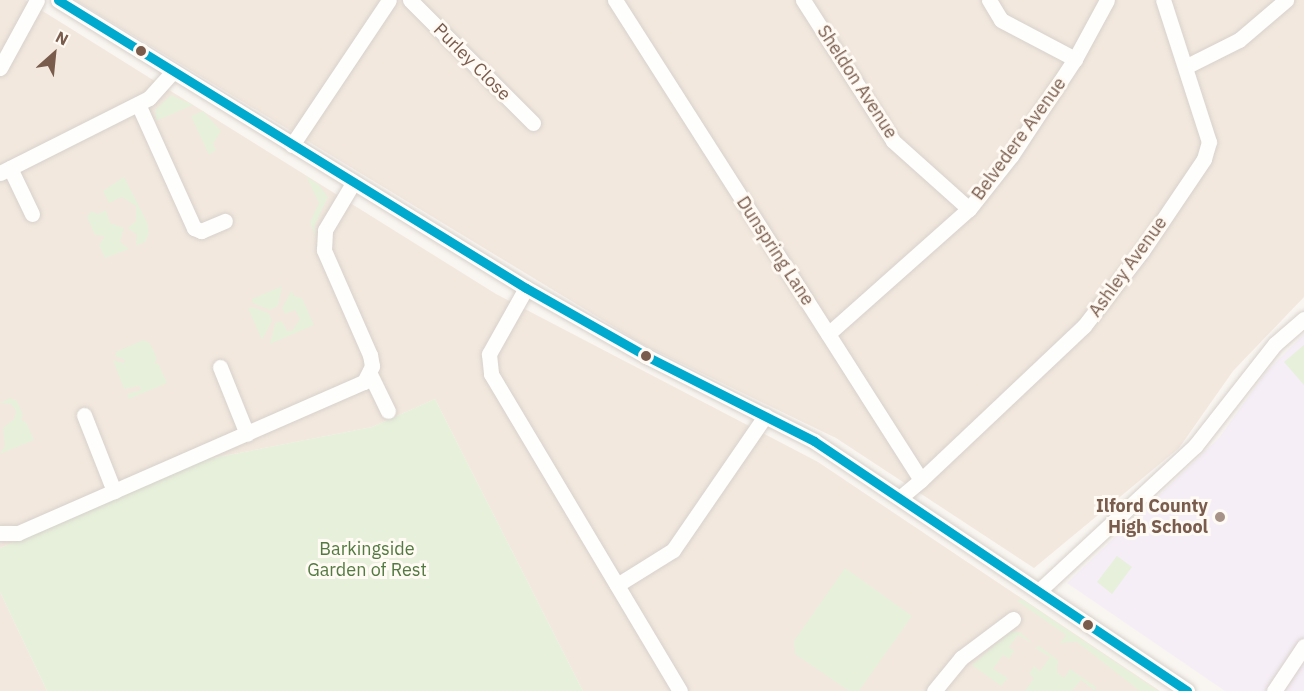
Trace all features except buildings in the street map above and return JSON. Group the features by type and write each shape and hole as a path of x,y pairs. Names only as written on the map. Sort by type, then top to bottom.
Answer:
{"street":[{"path":"0,68 37,0"},
{"path":"58,0 526,288 648,357 814,441 902,497 1187,691"},
{"path":"292,145 389,0"},
{"name":"Purley Close","path":"410,0 533,123"},
{"name":"Dunspring Lane","path":"615,0 921,480"},
{"name":"Sheldon Avenue","path":"803,0 893,141 969,208"},
{"path":"989,0 1001,20 1076,59"},
{"name":"Belvedere Avenue","path":"828,333 969,208 1011,156 1076,59 1107,0"},
{"name":"Ashley Avenue","path":"921,480 1084,326 1142,251 1204,159 1209,142 1187,66 1163,0"},
{"path":"1187,66 1250,33 1286,0"},
{"path":"32,214 5,170 138,104 156,93 173,71"},
{"path":"138,104 194,228 201,231 225,221"},
{"path":"353,183 325,230 324,250 370,356 370,374 388,411"},
{"path":"526,288 489,354 491,374 680,691"},
{"path":"1040,590 1195,446 1275,344 1304,319"},
{"path":"219,367 247,434"},
{"path":"0,533 18,533 356,388 370,374"},
{"path":"84,415 114,491"},
{"path":"616,585 673,550 765,416"},
{"path":"902,497 921,480"},
{"path":"934,691 961,658 1012,619"},
{"path":"1274,691 1304,646"}],"shaded area":[{"path":"0,0 25,0 496,294 818,462 1160,691 583,691 435,399 372,427 208,459 0,548"},
{"path":"75,0 1304,0 1304,297 1233,371 1179,448 1034,568 836,438 644,345"},
{"name":"Ilford County High School","path":"1304,334 1304,691 1225,691 1067,583 1219,438 1266,372"},
{"path":"0,592 47,691 0,691"}],"green space":[{"path":"171,95 193,105 156,121 155,110"},
{"path":"203,111 221,131 213,144 216,150 209,155 191,116"},
{"path":"306,176 319,185 328,197 315,225 315,237 310,222 319,203"},
{"path":"124,177 147,222 149,234 145,242 136,246 137,235 128,228 136,221 136,206 122,197 109,203 103,191"},
{"path":"106,210 110,223 124,228 120,242 129,249 105,258 99,245 105,236 95,235 87,217 91,211 98,214"},
{"path":"282,286 278,306 270,310 253,303 252,299"},
{"path":"292,290 294,296 302,298 314,325 270,344 275,323 282,321 287,331 292,331 300,319 295,310 285,314 282,308"},
{"path":"252,307 269,313 272,321 262,340 248,308"},
{"path":"143,340 150,343 157,359 154,364 158,363 167,383 129,399 127,394 141,390 139,386 124,389 113,360 124,363 125,360 115,356 116,352"},
{"path":"1304,345 1304,385 1284,362"},
{"path":"10,398 17,401 23,415 21,420 26,422 34,440 0,454 5,446 3,428 14,419 16,411 11,404 0,403"},
{"name":"Barkingside Garden of Rest","path":"435,399 583,691 47,691 0,592 0,548 208,459 372,427"},
{"path":"1117,556 1132,567 1112,594 1097,582"},
{"path":"845,568 912,616 859,691 849,691 795,654 794,641"},
{"path":"1022,599 1158,691 1140,691 1077,642 1060,643 1066,635 1017,601"},
{"path":"1010,632 1020,632 1033,644 1018,635 1009,647 1014,651 1009,659 1003,655 993,669 1008,678 1001,686 972,665"},
{"path":"1039,646 1058,660 1057,672 1064,678 1070,669 1096,687 1095,691 1081,680 1072,691 1025,691 1034,678 1029,674 1034,666 1040,671 1050,657 1035,648"}],"transit line":[{"path":"58,0 526,288 648,357 814,441 1187,691"}],"place":[{"name":"Ilford County High School","path":"1220,517"}]}
